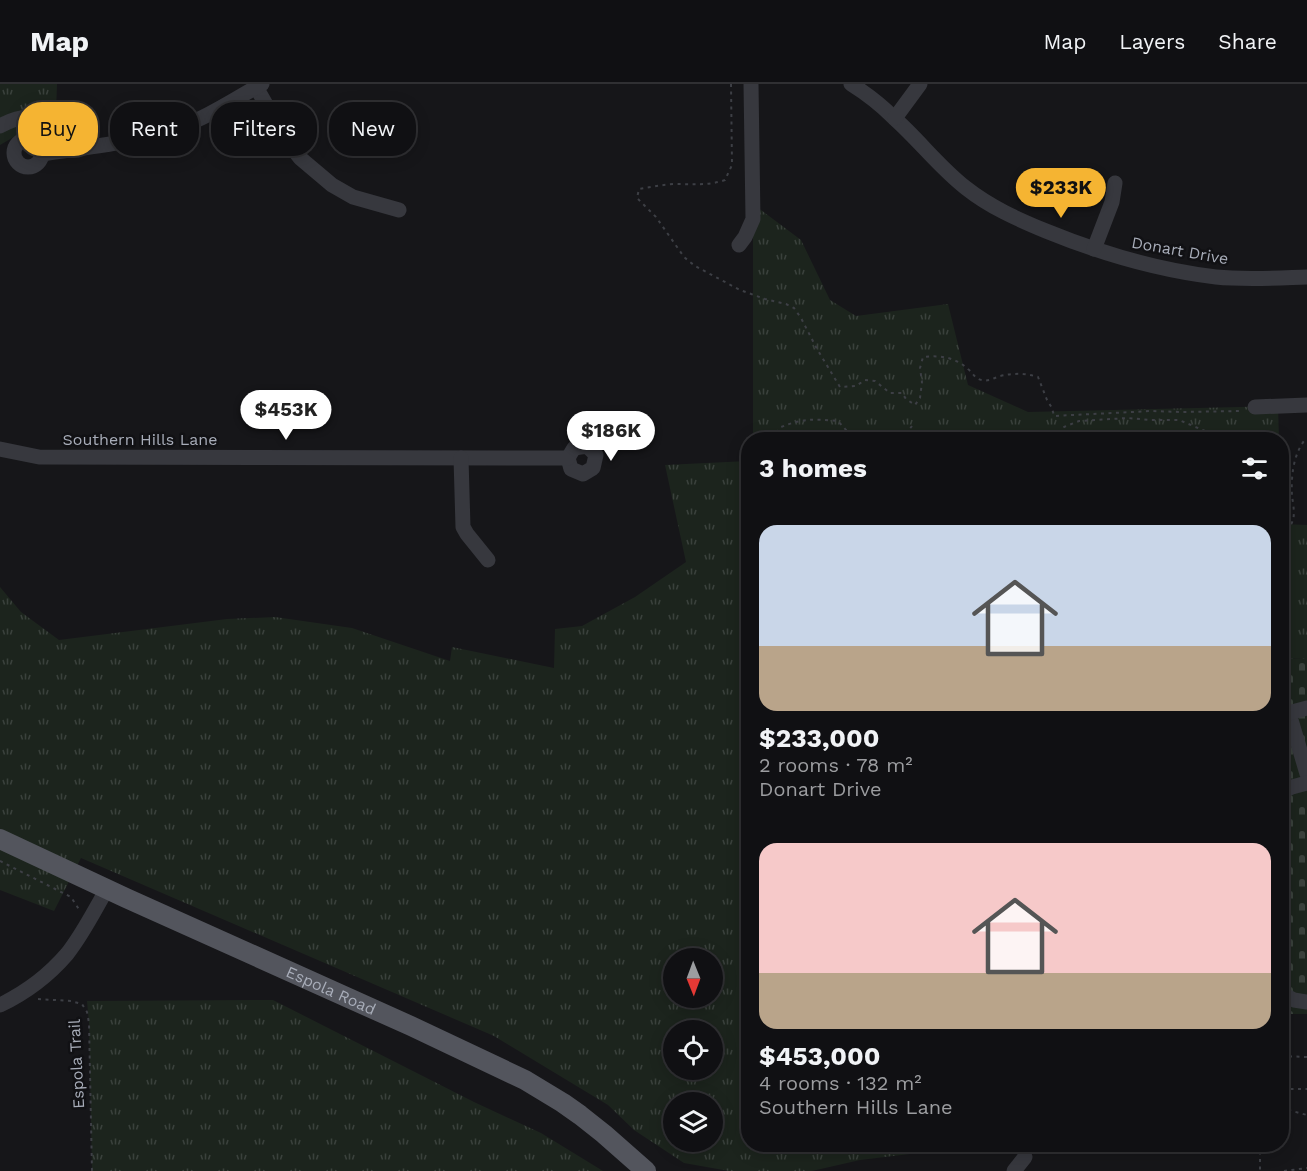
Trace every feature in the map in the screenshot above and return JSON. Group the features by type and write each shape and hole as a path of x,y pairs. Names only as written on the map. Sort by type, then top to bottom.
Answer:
{"main road":[{"name":"Espola Road","path":"0,838 106,889 422,1031 525,1080 580,1115 646,1171"}],"street":[{"path":"738,245 745,237 753,219 751,84"},
{"name":"Donart Drive","path":"852,84 895,118 946,171 979,198 1020,220 1094,249 1166,269 1238,279 1307,277"},
{"path":"895,118 920,84"},
{"path":"98,145 117,144 156,135 197,120 259,86 287,141 300,158 332,185 353,197 399,210"},
{"path":"0,126 18,118"},
{"path":"18,144 7,157 19,164 29,168 39,163 42,156"},
{"path":"1094,249 1112,202 1115,183"},
{"path":"1255,407 1307,405"},
{"name":"Southern Hills Lane","path":"0,449 39,457 568,458"},
{"path":"462,458 463,527 488,560"},
{"path":"1289,713 1307,708"},
{"path":"1289,725 1307,774"},
{"path":"1289,788 1307,783"},
{"path":"0,1005 15,998 46,975 67,954 86,926 106,889"},
{"path":"1289,997 1307,1002"},
{"path":"1014,1171 1025,1156"}],"path":[{"path":"731,84 732,165 725,180 705,185 653,186 639,189 637,198 656,217 684,257 695,266 740,290 794,308 840,387 856,386 865,380 875,381 890,393 902,393 915,405 920,398 922,382 920,368 923,357 935,356 960,362 976,378 985,381 1017,373 1038,377 1054,416 1151,411 1231,411 1250,410 1255,407"},
{"path":"1061,432 1064,427 1079,421 1128,418 1179,420 1206,432"},
{"path":"778,432 779,428 794,421 811,419 838,421 848,432"},
{"path":"907,432 912,426"},
{"path":"1289,527 1293,521 1293,469 1297,450 1304,441"},
{"path":"0,861 72,897 80,911"},
{"name":"Espola Trail","path":"27,989 38,999 82,1004 87,1012 92,1171"},
{"path":"1289,1056 1307,1057"},
{"path":"1289,1089 1307,1089"},
{"path":"1289,1110 1307,1115"},
{"path":"1260,1152 1260,1171"},
{"path":"1284,1171 1307,1168"}],"green space":[{"path":"0,84 57,84 56,102 18,102 18,134 0,145"},
{"path":"753,204 801,240 830,300 856,316 948,304 968,385 1028,412 1278,406 1279,432 753,432"},
{"path":"741,461 741,1152 920,1152 918,1153 860,1160 812,1171 729,1171 684,1163 667,1152 723,1152 723,1092 663,1092 663,1149 634,1130 608,1105 494,1036 81,858 54,911 0,890 0,587 21,612 59,640 227,619 275,617 352,628 450,661 452,647 554,668 555,629 582,626 635,597 686,562 665,465"},
{"path":"1289,524 1307,525 1307,659 1289,658"},
{"path":"1289,658 1307,659 1307,1014 1289,1014"},
{"path":"273,1000 474,1102 541,1133 603,1171 92,1171 87,1001"}]}
